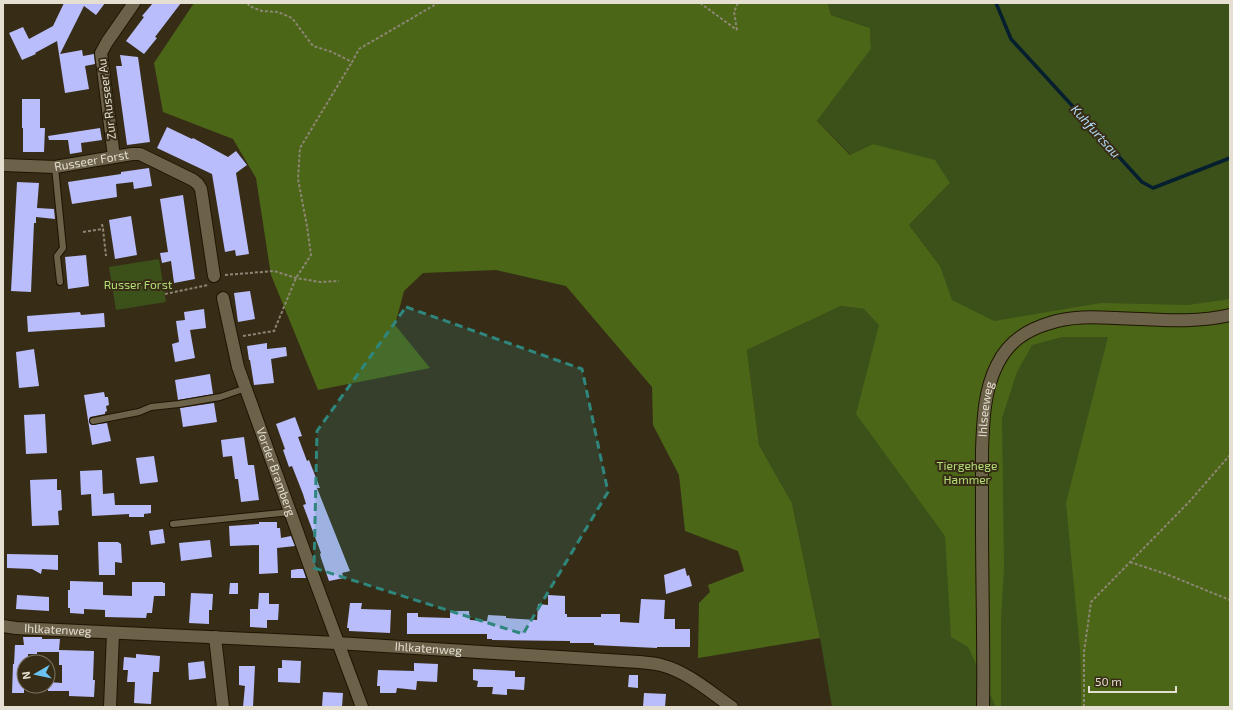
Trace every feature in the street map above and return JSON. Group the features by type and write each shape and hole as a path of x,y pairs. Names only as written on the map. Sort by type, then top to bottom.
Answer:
{"street":[{"name":"Zur Russeer Au","path":"114,157 101,53 134,3"},
{"name":"Russeer Forst","path":"3,165 55,167 140,154 193,180 201,189 212,280"},
{"name":"Vorder Bramberg","path":"223,298 238,367 362,707"},
{"name":"Ihlseeweg","path":"983,707 981,481 983,427 987,392 996,366 1007,348 1033,329 1073,318 1204,319 1230,315"},
{"name":"Ihlkatenweg","path":"3,626 113,633 338,643 639,662 670,668 691,679 732,707"},
{"path":"110,707 113,633"},
{"path":"215,637 223,707"}],"lane":[{"path":"55,167 63,248 57,256 60,282"},
{"path":"93,421 138,412 151,407 220,398 246,388"},
{"path":"173,524 291,512"}],"path":[{"path":"248,3 249,6 262,11 278,12 292,18 313,46 332,52 352,62"},
{"path":"232,338 274,330 296,278 311,255 298,179 300,148 359,50 438,3"},
{"path":"700,3 737,30 734,12 738,3"},
{"path":"102,224 106,256"},
{"path":"83,232 103,229"},
{"path":"165,294 212,280 274,271 296,278 320,282 339,280"},
{"path":"1084,707 1084,652 1091,602 1189,502 1230,455"},
{"path":"1130,562 1166,574 1230,600"}],"highlighted area":[{"path":"406,307 582,369 608,492 523,634 314,568 317,431"}],"green space":[{"path":"194,3 828,3 831,15 870,28 871,49 817,121 850,155 873,144 935,160 950,183 909,225 940,266 952,300 994,321 1101,303 1188,305 1230,299 1230,707 1081,707 1080,650 1066,503 1108,337 1062,337 1032,345 1017,372 1002,418 1004,567 1001,621 1001,707 996,707 968,647 951,637 945,536 856,414 879,325 864,309 841,306 747,350 759,445 792,503 820,638 698,658 699,603 710,592 708,585 744,571 738,551 685,531 679,475 653,425 652,387 566,286 496,270 423,273 404,291 395,325 430,368 318,390 271,275 256,178 233,139 163,112 154,63"},
{"name":"Tiergehege Hammer","path":"828,3 1230,3 1230,446 1080,650 1081,707 832,707 820,638 792,503 759,445 747,350 841,306 864,309 940,266 909,225 950,183 873,144 851,155 817,121 871,49 870,28 831,15"},
{"name":"Russer Forst","path":"159,259 166,302 116,310 109,267"}],"building":[{"path":"64,3 105,3 96,15 84,6 60,54 82,50 83,56 94,54 95,64 85,66 89,89 65,93 57,41 35,53 36,54 22,60 9,33 23,27 29,39 53,26"},
{"path":"153,3 181,3 144,54 126,41 144,17 142,16"},
{"path":"120,55 138,57 150,142 127,145 116,66 122,66"},
{"path":"22,99 40,99 40,128 45,128 44,152 23,152"},
{"path":"167,127 192,139 193,138 228,157 236,151 247,165 236,173 249,254 236,256 235,250 225,252 212,174 157,148"},
{"path":"100,128 102,140 81,143 82,152 70,154 68,140 49,140 48,136"},
{"path":"149,168 152,186 134,189 133,182 116,184 117,197 72,204 68,182"},
{"path":"17,182 39,183 37,208 54,209 55,219 36,217 36,223 34,223 31,292 11,291"},
{"path":"183,195 195,279 174,283 171,261 162,263 160,253 168,252 160,199"},
{"path":"131,216 137,255 115,259 109,220"},
{"path":"86,255 89,286 68,289 65,257"},
{"path":"250,291 255,319 238,322 234,293"},
{"path":"204,309 206,328 190,330 195,358 175,362 172,344 179,342 176,321 185,320 184,312"},
{"path":"80,312 81,315 104,313 105,327 28,332 27,316"},
{"path":"267,343 267,349 286,347 287,356 271,359 274,383 254,385 247,346"},
{"path":"34,349 39,386 19,388 16,352"},
{"path":"210,374 213,394 178,400 175,380"},
{"path":"104,392 105,397 108,397 109,405 106,406 107,411 105,414 90,417 89,421 92,425 107,423 111,441 92,445 84,395"},
{"path":"214,403 217,422 183,427 180,408"},
{"path":"45,414 47,453 26,454 24,415"},
{"path":"295,417 302,436 298,437 307,461 309,460 320,488 317,488 350,571 342,573 344,578 329,581 321,558 321,553 303,505 306,504 303,494 292,466 289,467 283,450 285,449 276,424"},
{"path":"244,437 248,465 254,465 259,500 241,502 238,479 235,479 232,456 223,457 221,440"},
{"path":"154,456 158,482 140,484 136,458"},
{"path":"102,470 103,494 114,493 115,505 151,505 151,513 144,514 144,517 129,517 129,514 92,516 91,494 81,495 80,471"},
{"path":"57,479 57,490 61,490 62,510 58,511 59,525 32,526 30,480"},
{"path":"259,522 277,522 277,528 280,528 281,538 291,536 295,546 277,548 278,573 259,574 259,545 230,546 229,526 259,524"},
{"path":"163,529 165,543 151,545 149,531"},
{"path":"210,540 212,557 181,561 179,543"},
{"path":"98,542 118,542 121,544 122,563 115,562 115,575 99,575"},
{"path":"7,554 58,555 58,570 42,569 41,574 32,569 7,568"},
{"path":"685,568 692,586 666,594 664,575"},
{"path":"303,569 306,578 291,578 291,570"},
{"path":"70,581 103,582 103,595 132,596 132,582 163,582 165,583 165,596 154,596 152,613 147,613 146,618 105,617 105,610 84,609 84,614 70,613 70,608 68,608 68,590 70,590"},
{"path":"230,583 238,583 238,594 229,594"},
{"path":"191,593 213,594 212,610 209,610 209,624 189,623"},
{"path":"259,593 269,593 269,604 279,604 278,620 267,620 267,628 250,627 250,609 258,609"},
{"path":"17,595 49,597 49,611 16,609"},
{"path":"548,595 565,596 565,614 567,614 567,617 601,617 601,614 620,614 620,622 639,623 641,599 665,600 664,619 675,619 675,629 690,629 690,647 657,648 594,645 594,643 570,643 570,641 492,640 487,639 487,634 407,634 407,613 418,613 418,617 450,618 450,611 469,611 470,620 487,621 488,615 537,620 538,604 548,605"},
{"path":"350,603 362,603 361,609 391,610 390,633 349,631 349,628 347,628"},
{"path":"23,637 42,637 42,639 60,639 59,650 94,651 94,697 69,696 69,691 56,691 56,683 62,683 62,665 59,665 59,652 16,654 16,693 12,693 15,645 24,645"},
{"path":"136,654 160,656 159,672 153,672 151,704 134,703 135,682 127,682 128,670 123,670 124,657 136,658"},
{"path":"282,660 301,661 300,683 278,682 278,668 282,668"},
{"path":"204,661 206,678 189,680 188,663"},
{"path":"414,663 438,664 437,682 417,681 416,690 397,688 396,693 380,693 380,686 377,686 378,670 414,671"},
{"path":"239,666 255,666 253,707 243,707 245,686 239,685"},
{"path":"473,669 515,671 515,677 525,677 524,690 507,689 507,695 492,694 493,687 477,687 478,681 473,680"},
{"path":"629,675 638,675 638,688 628,687"},
{"path":"323,692 343,693 342,707 322,707"},
{"path":"644,693 666,694 665,707 643,707"}],"waterway":[{"name":"Kuhfurtsau","path":"996,3 1011,39 1142,182 1153,188 1230,158"}]}
